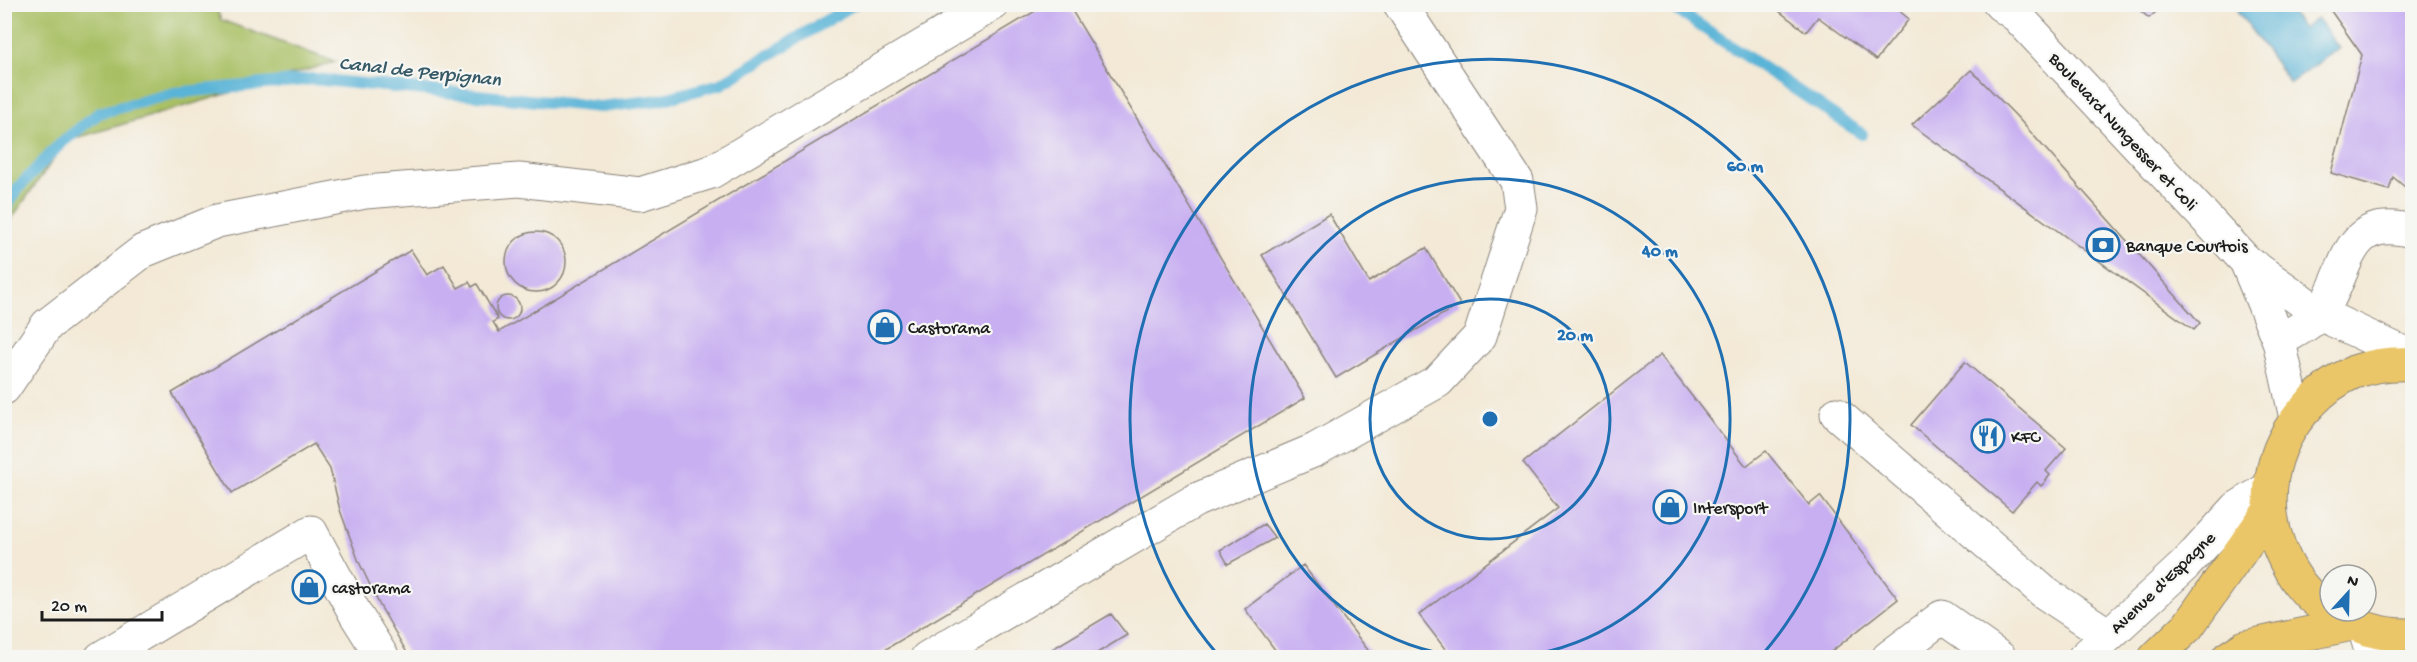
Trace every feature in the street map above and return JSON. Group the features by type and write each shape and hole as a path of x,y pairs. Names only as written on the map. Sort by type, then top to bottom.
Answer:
{"main road":[{"path":"2363,637 2320,606 2295,579 2278,546 2270,499 2274,462 2284,437 2296,418 2322,392 2354,372 2390,363 2412,364"},
{"name":"Avenue d'Espagne","path":"2155,657 2188,626 2270,499"},
{"path":"2228,657 2246,647 2412,635"}],"street":[{"path":"4,388 47,326 143,251 217,221 365,192 519,180 640,194 711,172 993,4"},
{"path":"927,657 1196,500 1315,450 1438,381 1480,336 1521,208 1517,180 1400,4"},
{"name":"Boulevard Nungesser et Coli","path":"2000,4 2017,16 2246,261 2320,314 2412,357"},
{"path":"2279,341 2320,314 2354,244 2374,228 2398,227 2412,231"},
{"name":"Boulevard Nungesser et Coli","path":"2246,261 2279,341 2296,418"},
{"path":"1837,414 2045,593 2107,634"},
{"name":"Avenue d'Espagne","path":"2084,657 2187,564 2237,508 2270,499"},
{"path":"101,657 311,532 356,615 383,657"},
{"path":"1888,657 1942,617 2000,657"}],"green space":[{"path":"5,4 215,5 221,20 335,62 66,141 5,228"}],"water":[{"path":"2242,4 2286,5 2303,29 2317,18 2339,48 2290,83 2236,9"}],"building":[{"name":"Castorama","path":"1047,4 1068,4 1305,398 871,658 410,658 379,604 359,562 340,510 330,469 314,444 232,493 172,393 411,250 427,275 444,265 458,288 469,282 472,287 477,284 498,319 493,322 499,332"},
{"path":"1770,4 1891,4 1909,19 1876,60 1818,17 1806,32"},
{"path":"2132,4 2165,4 2149,18"},
{"path":"2326,4 2412,4 2412,193 2393,177 2389,190 2331,173 2362,55"},
{"name":"Banque Courtois","path":"1971,70 2018,118 2200,323 2194,330 1912,125"},
{"path":"1329,214 1369,282 1426,248 1460,304 1336,378 1262,255"},
{"path":"536,232 557,241 566,262 557,283 536,292 515,283 506,262 515,241"},
{"path":"508,296 513,297 519,303 519,313 513,319 508,320 503,319 497,313 496,308 497,303 503,297"},
{"name":"Intersport","path":"1660,355 1746,466 1766,451 1809,505 1820,496 1898,599 1823,658 1452,658 1419,615 1558,508 1523,463"},
{"name":"KFC","path":"1965,362 2066,448 2046,471 2050,475 2045,482 2041,486 2037,482 2012,511 1911,425"},
{"path":"1264,524 1275,538 1228,564 1220,550"},
{"path":"1303,565 1374,658 1281,658 1245,609"},
{"path":"1111,614 1127,635 1089,658 1037,658"}],"waterway":[{"name":"Canal de Perpignan","path":"4,212 19,187 61,143 99,113 174,93 313,79 600,107 660,100 721,84 854,4"},
{"name":"Canal de Perpignan","path":"1668,4 1862,134"}],"place":[{"name":"Banque Courtois","path":"2103,245"},
{"name":"Castorama","path":"885,327"},
{"name":"KFC","path":"1988,436"},
{"name":"Intersport","path":"1670,507"},
{"name":"castorama","path":"309,587"}]}
